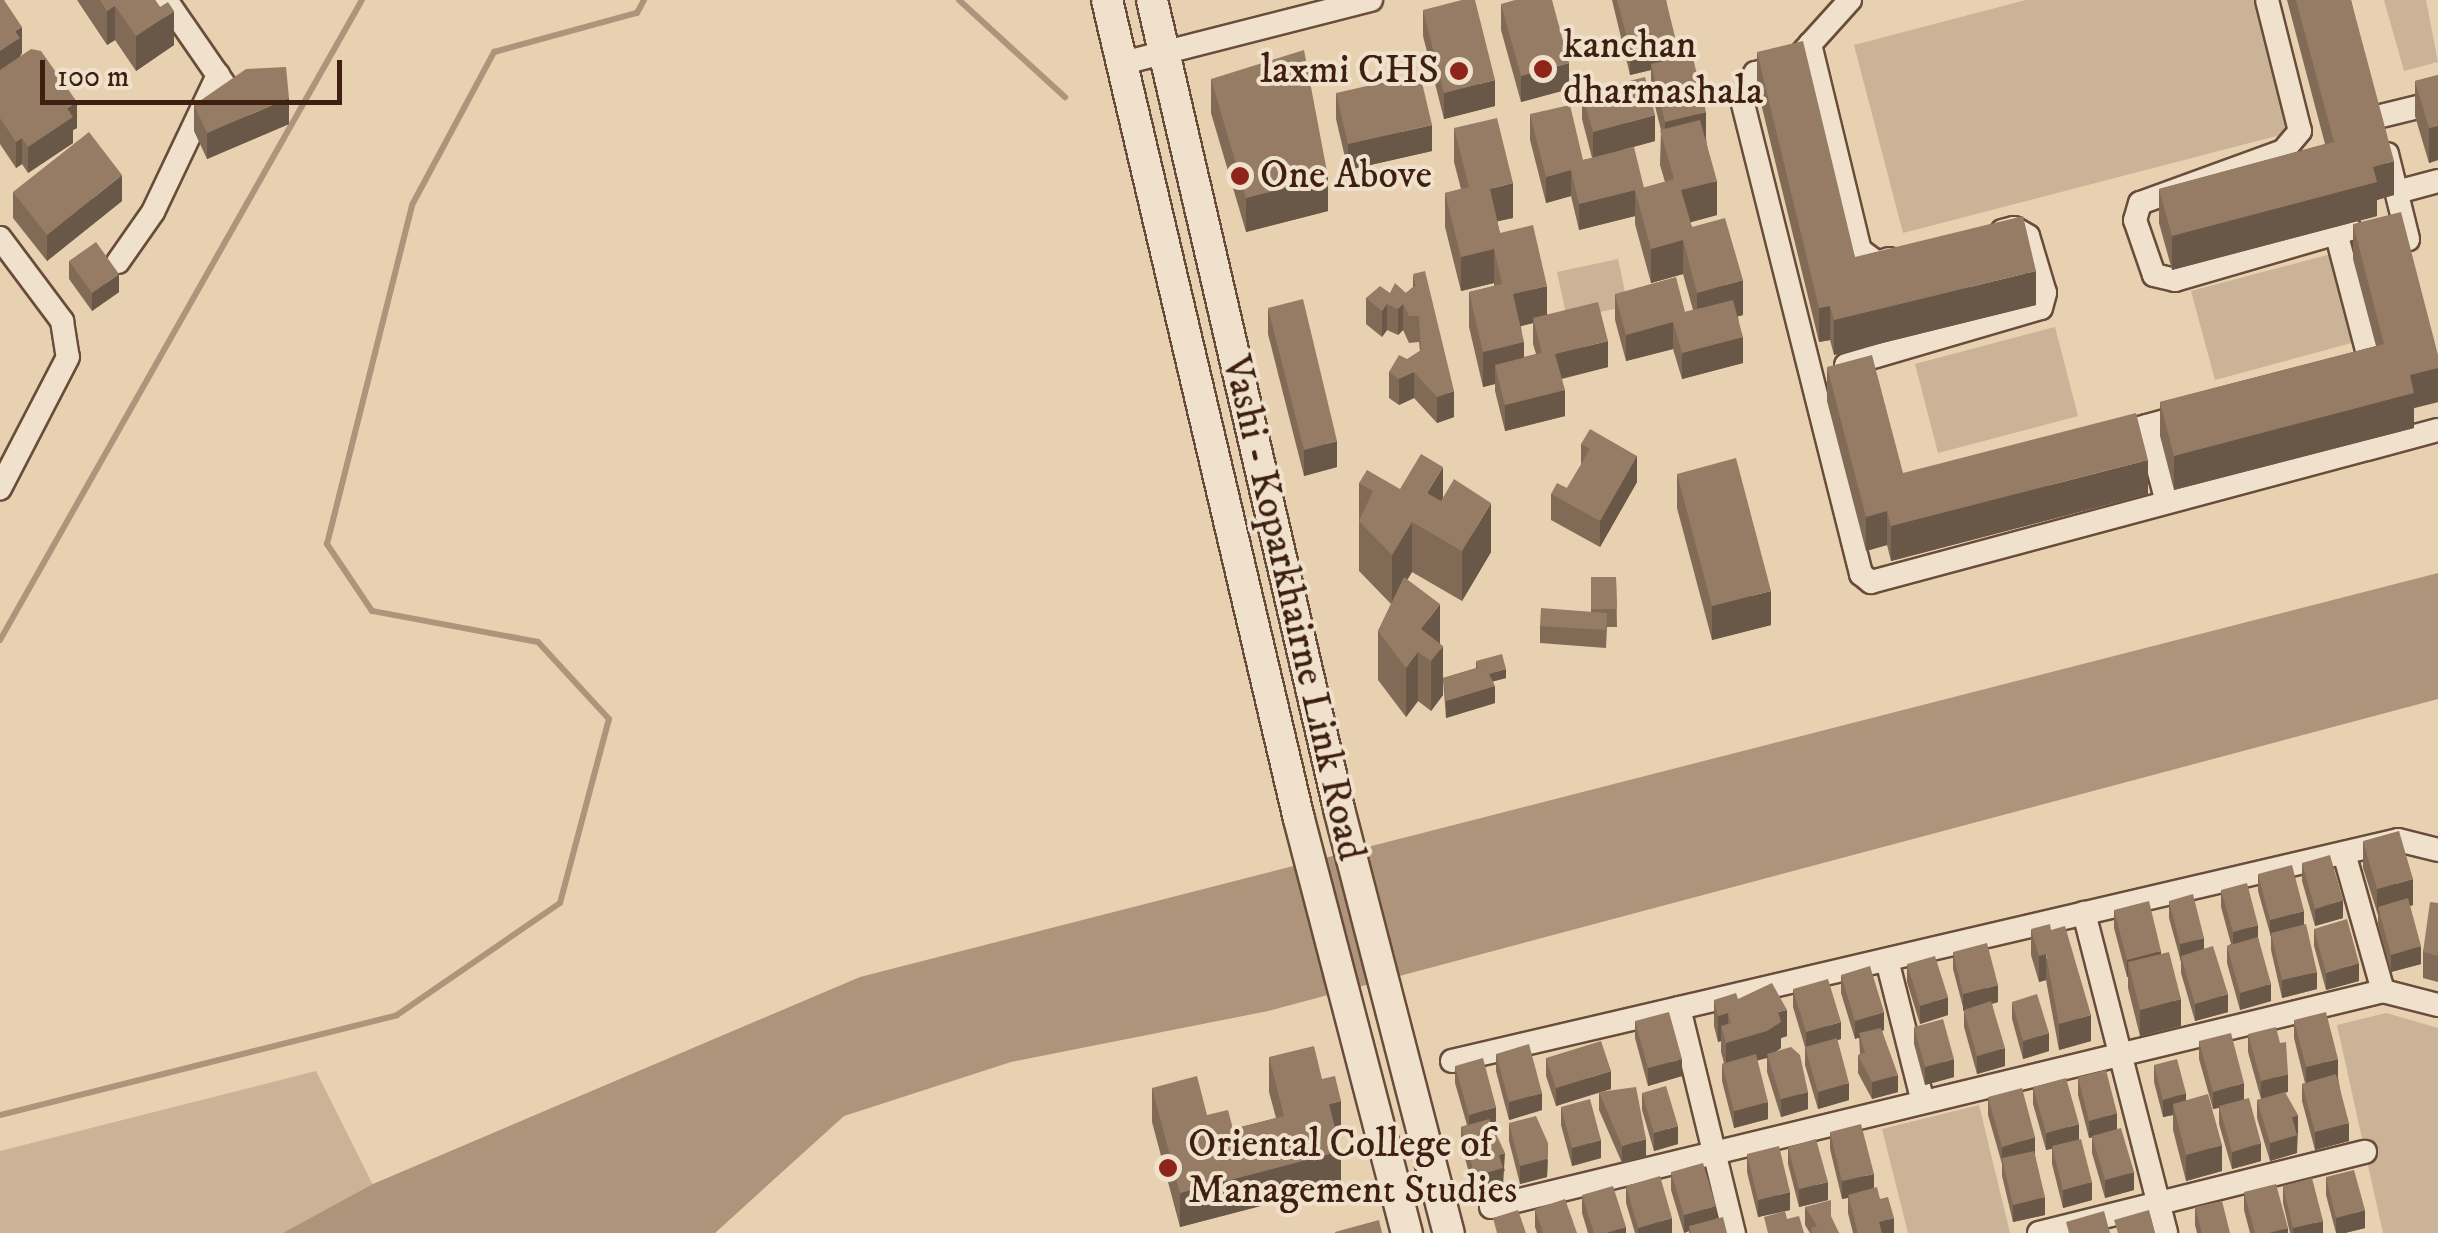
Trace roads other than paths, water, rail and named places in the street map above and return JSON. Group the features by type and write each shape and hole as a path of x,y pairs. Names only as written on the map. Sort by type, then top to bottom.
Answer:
{"main road":[{"name":"Vashi - Koparkhairne Link Road","path":"1107,0 1306,844 1407,1233"},
{"name":"Vashi - Koparkhairne Link Road","path":"1152,0 1345,833 1449,1233"}],"street":[{"path":"166,0 234,98"},
{"path":"1123,63 1370,0"},
{"path":"1850,0 1794,63 1754,73 1743,104 1855,564 1871,582 2166,499 2438,430"},
{"path":"2267,0 2300,115 2294,144 2150,194 2135,210 2135,220 2154,276 2163,280 2336,232 2388,212 2438,180"},
{"path":"1810,44 1860,250 1876,263 1911,254"},
{"path":"118,262 153,212 218,75"},
{"path":"2415,268 2388,212 2375,109 2438,102"},
{"path":"1809,375 1872,369 2041,308 2045,293 2028,236 2014,228 1980,236"},
{"path":"2333,375 2371,365 2336,232"},
{"path":"0,238 62,321 68,357 0,488"},
{"path":"2091,441 2203,410"},
{"path":"2147,426 2166,499"},
{"path":"1452,1061 2398,840 2438,850"},
{"path":"2344,853 2382,991"},
{"path":"2084,914 2166,1233"},
{"path":"1886,960 1922,1102"},
{"path":"1491,1207 2382,991 2438,1004"},
{"path":"1678,1008 1734,1233"},
{"path":"2039,1233 2366,1152"}],"waterway":[{"path":"0,640 362,0"},
{"path":"0,1115 397,1015 560,903 609,719 538,642 372,611 327,544 412,205 494,52 637,13 644,0"},
{"path":"959,0 1065,97"}],"place":[{"name":"kanchan dharmashala","path":"1543,69"},
{"name":"laxmi CHS","path":"1459,71"},
{"name":"One Above","path":"1240,176"},
{"name":"Oriental College of Management Studies","path":"1168,1168"}]}
